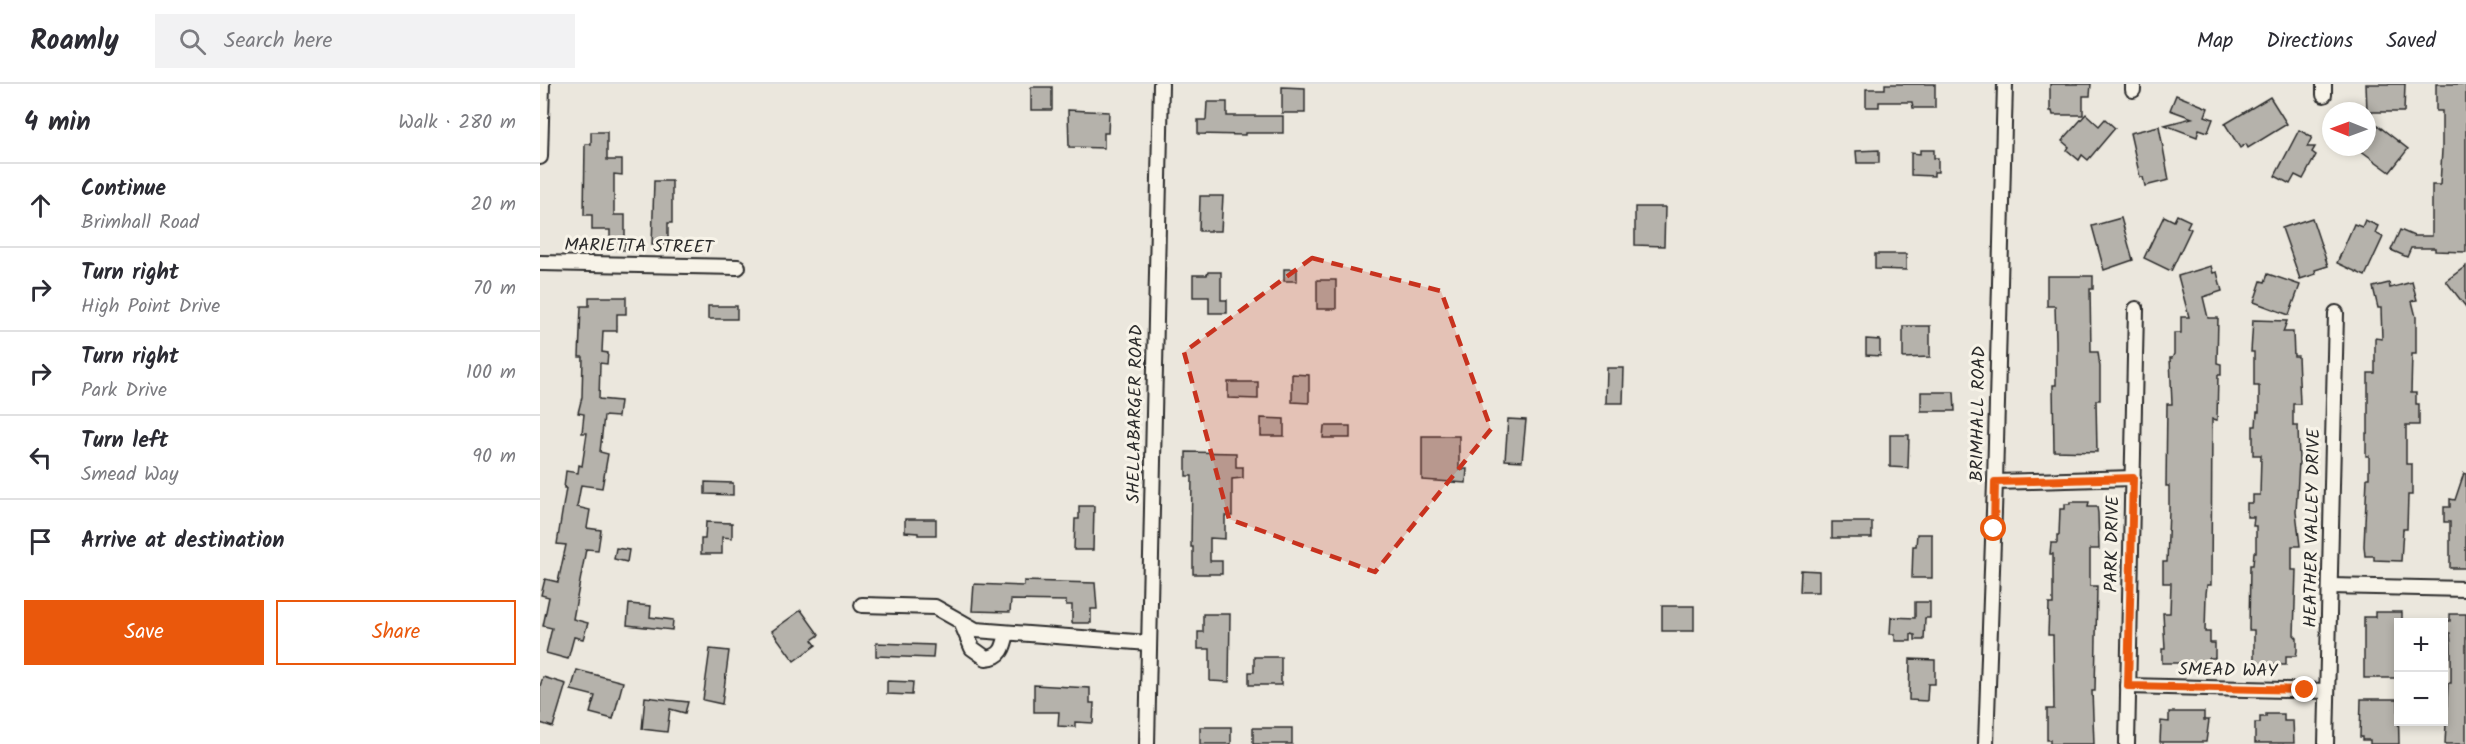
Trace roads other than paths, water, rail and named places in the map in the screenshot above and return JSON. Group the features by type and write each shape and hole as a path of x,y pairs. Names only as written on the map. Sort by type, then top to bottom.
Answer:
{"street":[{"path":"540,157 542,84"},
{"name":"SHELLABARGER ROAD","path":"1146,744 1161,84"},
{"name":"BRIMHALL ROAD","path":"1986,744 2005,84"},
{"name":"MARIETTA STREET","path":"540,263 738,267"},
{"name":"PARK DRIVE","path":"2127,744 2136,309"},
{"name":"HEATHER VALLEY DRIVE","path":"2326,744 2336,313"},
{"path":"1995,482 2133,478"},
{"path":"2330,586 2466,589"},
{"path":"862,605 935,607 976,630 1149,643"},
{"path":"961,622 972,648 986,658 995,657 1000,653 1007,633"},
{"name":"SMEAD WAY","path":"2128,686 2328,691"}]}
